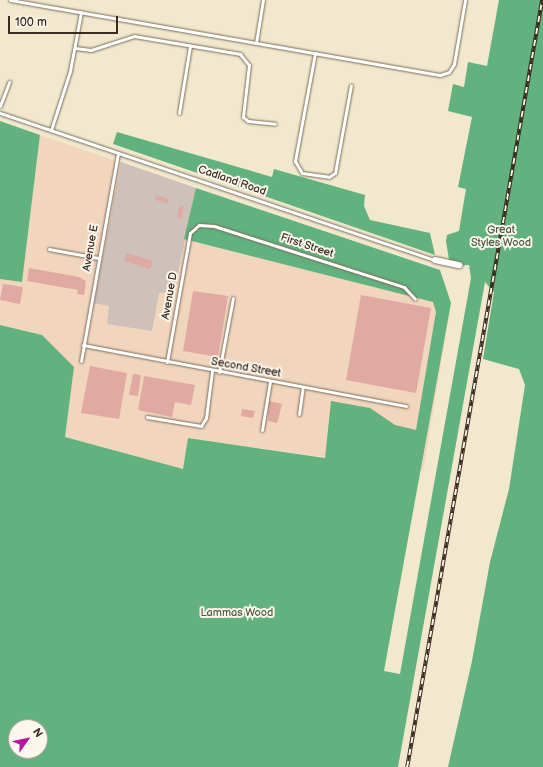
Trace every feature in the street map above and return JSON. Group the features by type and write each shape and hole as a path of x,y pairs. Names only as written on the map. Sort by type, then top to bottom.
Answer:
{"street":[{"name":"Cadland Road","path":"435,260 459,265"}],"lane":[{"path":"10,0 256,43 446,74 454,64 465,0"},
{"path":"256,43 263,0"},
{"path":"51,130 58,113 75,48 81,12"},
{"path":"75,48 91,50 134,36 246,57 249,65 241,114 248,121 275,124"},
{"path":"179,113 190,46"},
{"path":"315,53 295,161 302,173 329,177 335,172 351,85"},
{"path":"0,106 9,82"},
{"name":"Cadland Road","path":"0,113 435,260"},
{"name":"Avenue E","path":"81,361 98,258 118,153"},
{"name":"First Street","path":"190,233 199,225 214,226 404,287 415,299"},
{"name":"Avenue D","path":"167,362 190,233"},
{"path":"49,249 98,258"},
{"path":"219,372 232,298"},
{"name":"Second Street","path":"83,346 406,406"},
{"path":"147,417 201,426 206,418 212,371"},
{"path":"262,430 270,381"},
{"path":"300,414 304,388"}],"shaded area":[{"path":"40,135 196,188 189,218 451,303 423,471 188,438 183,469 65,437 74,367 42,335 0,325 0,279 22,282"},
{"path":"121,162 196,188 174,292 159,293 152,331 107,324 109,306 94,303"}],"green space":[{"name":"Lammas Wood","path":"499,0 543,0 543,767 448,767 472,661 490,562 509,489 525,385 519,369 483,359 494,292 485,282 398,767 0,767 0,325 42,335 74,367 65,437 183,469 188,438 325,458 331,401 370,408 395,425 416,430 436,312 433,302 184,239 196,188 440,270 451,303 384,671 400,674 471,278 469,265 450,266 446,241 447,235 459,231 466,189 458,187 472,117 448,111 453,84 464,87 468,62 487,66"},
{"path":"0,121 40,135 22,282 0,279"},
{"path":"117,132 272,177 274,169 365,195 364,206 370,220 430,233 435,255 113,144"}],"building":[{"path":"156,195 169,199 168,203 155,200"},
{"path":"180,205 184,207 181,219 177,218"},
{"path":"126,253 153,261 150,269 124,261"},
{"path":"29,268 79,277 86,281 84,295 77,294 78,290 27,281"},
{"path":"3,284 23,287 20,304 0,300"},
{"path":"193,291 228,296 218,357 183,351"},
{"path":"361,295 431,308 416,393 346,380"},
{"path":"90,366 127,373 119,419 81,413"},
{"path":"133,374 141,375 138,396 129,395"},
{"path":"144,376 195,385 191,405 175,402 172,417 138,410"},
{"path":"269,401 282,404 277,423 268,421"},
{"path":"242,409 255,411 253,418 241,416"}],"railway":[{"path":"407,767 542,0"}],"park label":[{"name":"Great Styles Wood","path":"501,237"}]}
